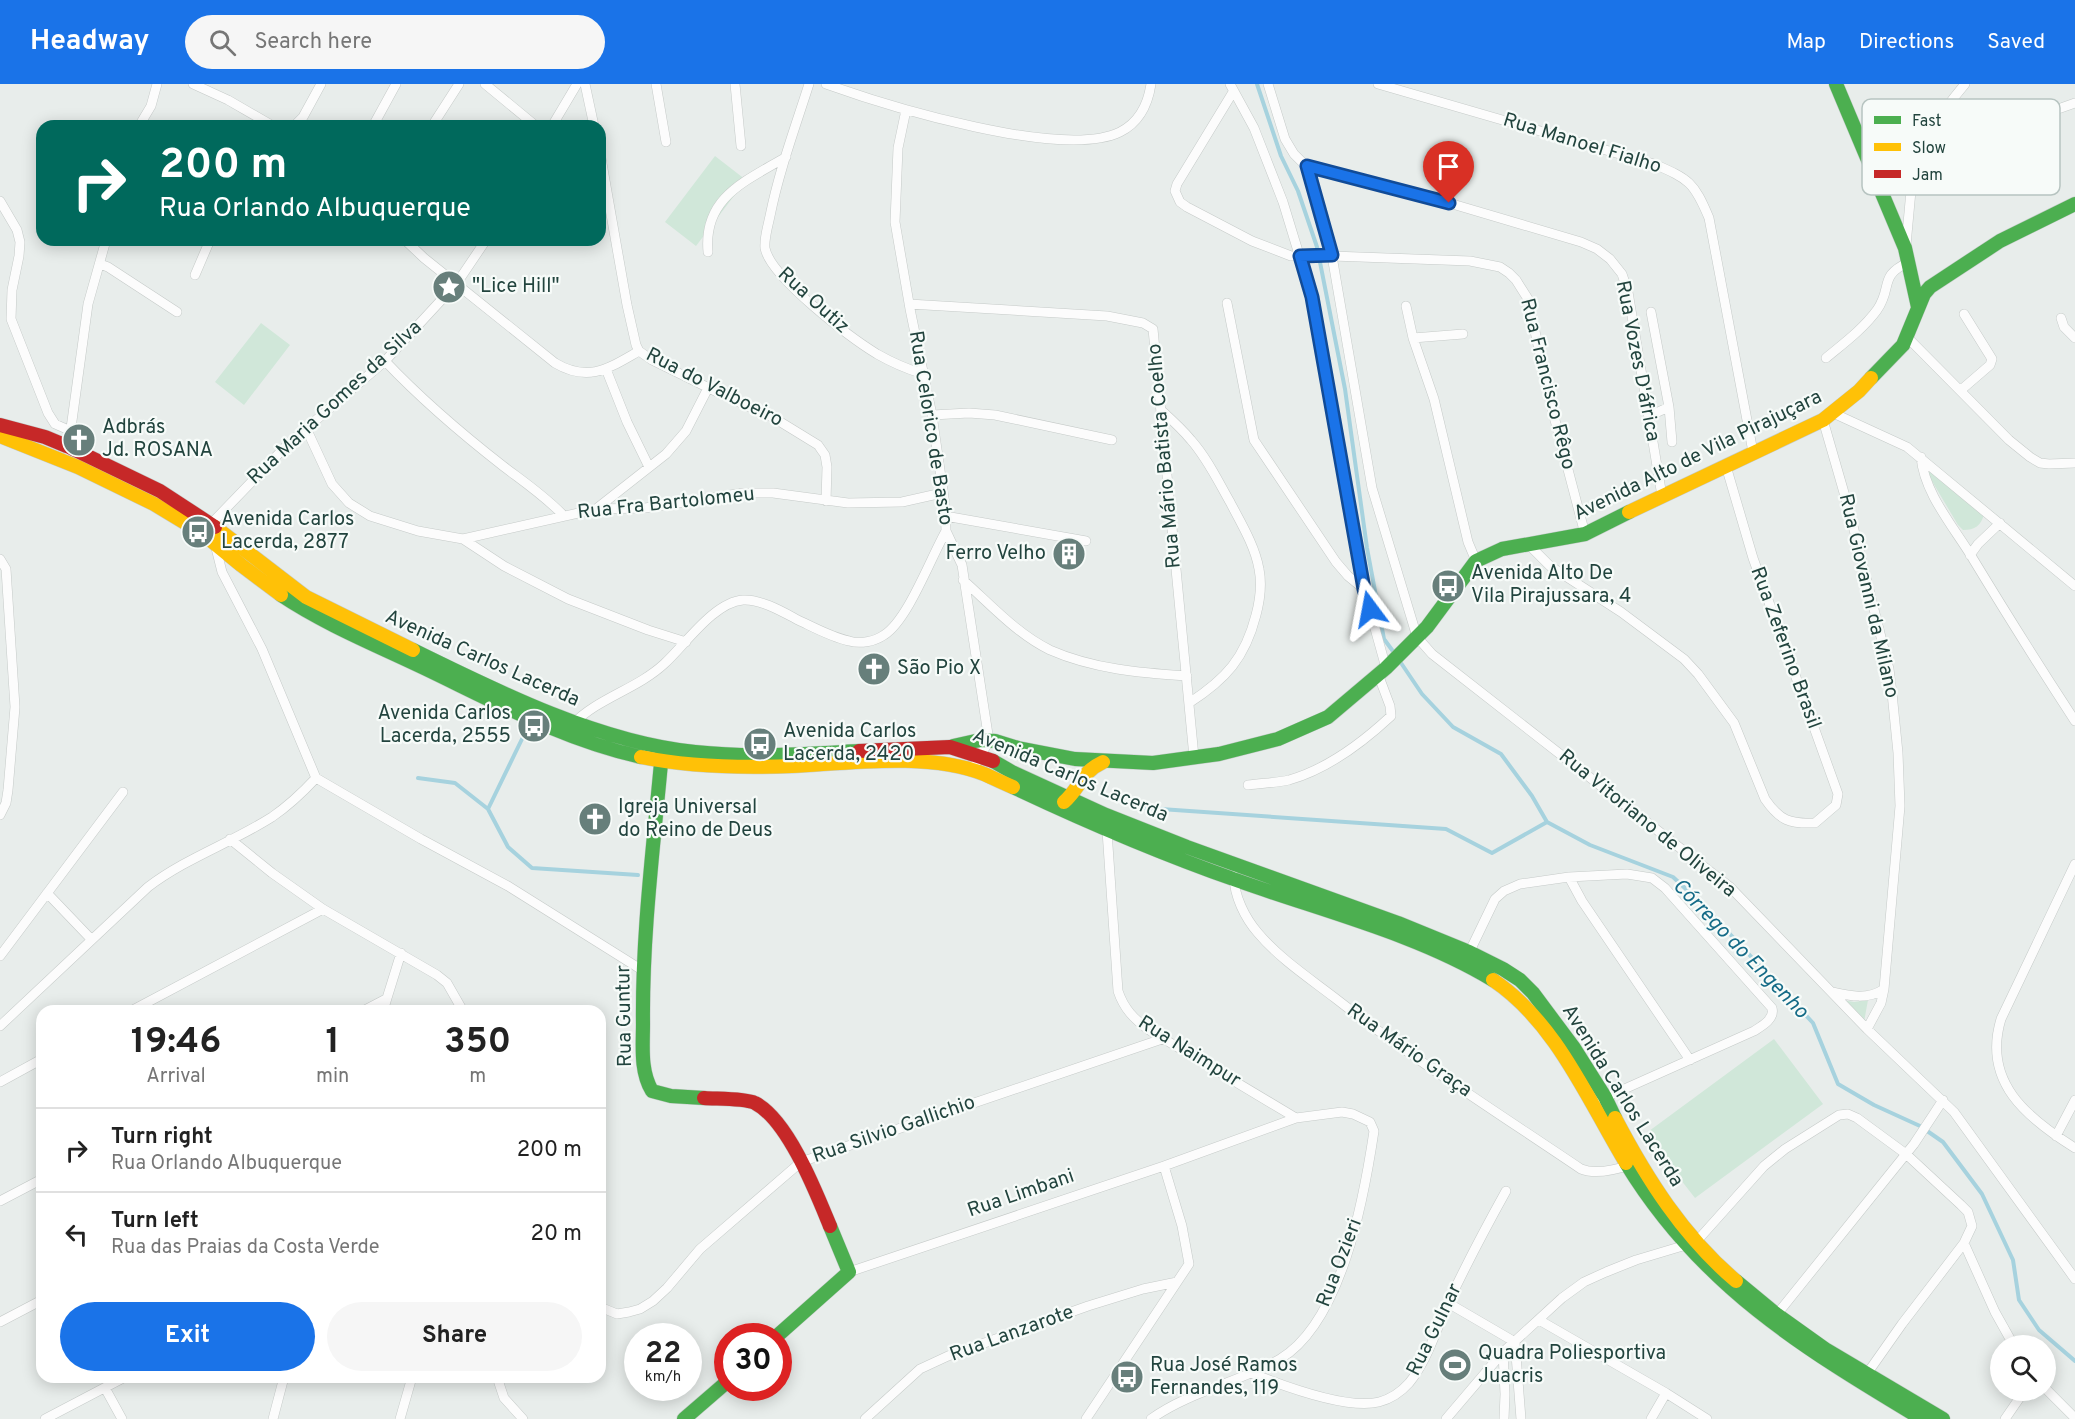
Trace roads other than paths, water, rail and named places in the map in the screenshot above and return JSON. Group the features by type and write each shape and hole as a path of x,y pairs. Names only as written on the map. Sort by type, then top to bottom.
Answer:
{"main road":[{"path":"1836,84 1862,146"},
{"path":"1883,195 1910,262 1918,307"},
{"path":"1918,307 1924,294 1939,281 2042,219 2075,204"},
{"name":"Avenida Alto de Vila Pirajuçara","path":"950,747 980,740 1071,758 1153,763 1219,754 1261,744 1314,724 1343,706 1414,640 1476,561 1499,549 1558,542 1585,534 1828,417 1891,359 1908,338 1918,307"},
{"name":"Avenida Carlos Lacerda","path":"0,425 45,437 160,491 212,532 306,597 431,659 553,715 570,728 637,741 661,754 764,767 856,762 916,762 977,772 1107,831 1233,879 1503,969 1533,993 1575,1048 1599,1101 1633,1164 1657,1192 1690,1244 1733,1278 1773,1319 1825,1348 1864,1379 1922,1419"},
{"name":"Avenida Carlos Lacerda","path":"0,436 64,460 212,532"},
{"name":"Avenida Carlos Lacerda","path":"661,754 693,752 758,756 950,747 985,758 1012,772 1072,792 1112,817 1398,923 1467,958"},
{"name":"Avenida Alto de Vila Pirajuçara","path":"985,758 1003,748 1018,748"},
{"name":"Rua Guntur","path":"661,754 642,970 643,1065 647,1083 652,1091 671,1096 759,1104 771,1116 801,1162 849,1272"},
{"path":"977,772 985,758"},
{"path":"1071,758 1072,792"},
{"path":"1051,806 1061,803 1072,792 1082,775 1091,766 1106,761"},
{"name":"Rua Limbani","path":"792,1323 849,1272"},
{"name":"Avenida Carlos Lacerda","path":"1864,1379 1943,1419"},
{"path":"684,1419 714,1393"}],"street":[{"path":"143,120 151,106 157,84"},
{"path":"193,84 228,100 263,120"},
{"path":"300,120 321,84"},
{"path":"375,120 396,84"},
{"path":"436,120 459,84"},
{"path":"485,84 529,120"},
{"path":"556,120 577,84"},
{"path":"585,84 593,120"},
{"path":"656,84 666,142"},
{"path":"735,84 741,146"},
{"name":"Rua Outiz","path":"808,84 773,201 765,249 771,263 789,283 844,331 878,354 923,374"},
{"path":"826,84 906,110 1012,134 1055,139 1098,138 1121,132 1145,108 1151,84"},
{"path":"1268,84 1285,140 1294,154 1307,166 1328,256 1372,488 1414,640"},
{"name":"Rua Manoel Fialho","path":"1378,84 1654,164 1690,182 1699,194 1709,218 1753,452"},
{"path":"1954,99 1965,84"},
{"path":"1232,88 1254,128 1303,256 1364,589 1385,668 1391,716 1370,736 1327,765 1289,780 1248,785"},
{"name":"Rua Francisco Rêgo","path":"1232,88 1178,184 1176,194 1187,207 1281,254 1484,262 1500,267 1514,277 1528,299 1551,405 1585,534"},
{"path":"2060,108 2075,103"},
{"name":"Rua Celorico de Basto","path":"906,110 898,148 895,222 932,415 946,531 962,565 989,741"},
{"path":"708,252 706,235 712,217 730,191 739,183 786,157"},
{"name":"Rua Vozes D'áfrica","path":"1307,166 1553,233 1581,242 1605,254 1617,267 1628,292 1662,496"},
{"name":"Rua do Valboeiro","path":"606,186 627,305 639,351 708,388 774,418 818,445 825,455 827,467 826,501"},
{"path":"1905,248 1910,195"},
{"path":"0,201 17,230 20,242 12,290 11,319 53,421 59,427 71,431"},
{"path":"64,460 69,447 88,304 104,246"},
{"path":"195,275 207,246"},
{"path":"411,246 555,363 566,369 586,373 606,369 639,351"},
{"name":"Rua Maria Gomes da Silva","path":"212,532 288,444 386,361 457,284 482,246"},
{"path":"1826,358 1862,328 1884,297 1888,279 1896,268 1910,262"},
{"path":"100,264 177,312"},
{"path":"1227,303 1254,440 1336,562 1364,589"},
{"name":"Rua Mário Batista Coelho","path":"910,306 1107,316 1143,323 1154,331 1194,757"},
{"path":"1406,306 1413,338 1434,399 1468,542 1476,561"},
{"path":"1651,312 1670,407 1671,442"},
{"path":"1961,390 1990,365 1992,359 1964,314"},
{"path":"2061,318 2064,327 2075,338"},
{"path":"1413,338 1463,334"},
{"path":"1908,338 2009,440 2030,457 2040,463 2075,463"},
{"path":"386,361 408,386 546,498 564,516"},
{"path":"606,369 627,422 649,467"},
{"path":"596,509 666,454 686,431 708,388"},
{"path":"1649,416 1670,407"},
{"path":"1162,411 1203,455 1254,551 1260,571 1259,604 1251,635 1244,651 1218,683 1190,703"},
{"path":"932,415 969,413 995,415 1112,440"},
{"path":"1828,417 1887,436 1922,458 2075,586"},
{"name":"Rua Giovanni da Milano","path":"1828,417 1889,669 1898,753 1900,806 1884,989 1881,1003 1867,1029"},
{"path":"306,428 332,484 357,509 395,525 462,539 504,566 568,599 686,642"},
{"path":"1922,458 1925,479 2018,633 2075,721"},
{"name":"Rua Zeferino Brasil","path":"1528,544 1550,566 1621,612 1684,658 1734,723 1765,799 1771,807 1786,821 1801,824 1818,822 1836,805 1838,794 1753,558 1726,466"},
{"name":"Rua Fra Bartolomeu","path":"462,539 596,509 645,508 743,493 773,493 848,503 902,502 942,493"},
{"path":"945,516 1086,541"},
{"path":"1970,555 2000,523"},
{"path":"570,728 597,705 636,685 658,669 726,604 744,600 762,603 832,636 850,642 875,640 886,634 900,618 946,531"},
{"path":"212,532 222,572 262,649 316,778 533,900 642,970"},
{"path":"0,559 6,569 15,707 8,790 6,803 0,815"},
{"path":"963,580 1016,627 1050,649 1107,668 1187,676"},
{"name":"Rua Vitoriano de Oliveira","path":"1414,640 1724,882 1830,992 1963,1122 2075,1279"},
{"path":"985,758 989,741"},
{"path":"0,1026 91,939 167,872 272,817 303,792 316,778"},
{"path":"0,956 123,792"},
{"name":"Rua Naimpur","path":"1112,817 1107,831 1118,991 1126,1009 1135,1020 1296,1118"},
{"path":"230,839 272,873 323,909 401,953 447,983 460,1005"},
{"name":"Rua Mário Graça","path":"1234,863 1233,879 1238,898 1259,934 1377,1031 1581,1169 1591,1172 1633,1164"},
{"path":"2075,864 2001,1019 1996,1041 1996,1058 2001,1077 2008,1090 2027,1111 2056,1136 2075,1148"},
{"path":"1467,958 1491,905 1504,891 1520,884 1569,877 1628,874 1652,878 1665,888 1772,1008 1771,1018 1754,1031 1599,1101"},
{"path":"1569,877 1582,901 1690,1060"},
{"path":"47,893 91,939"},
{"path":"142,1005 323,909"},
{"path":"384,1005 401,953"},
{"path":"1830,992 1862,997 1873,995 1884,989"},
{"path":"374,1005 386,999"},
{"name":"Rua Silvio Gallichio","path":"606,1309 617,1314 623,1313 640,1309 653,1301 700,1249 801,1162 1165,1038"},
{"path":"0,1082 36,1062"},
{"path":"1773,1319 1914,1144 1943,1100"},
{"path":"2056,1136 2075,1100"},
{"name":"Rua Ozieri","path":"1151,1419 1187,1397 1251,1373 1290,1351 1301,1341 1325,1308 1337,1281 1359,1213 1374,1128 1365,1119 1342,1112 1296,1118"},
{"path":"1446,1419 1503,1352 1563,1298 1584,1282 1636,1260 1690,1244 1764,1166 1785,1149 1839,1114 1848,1114 1857,1118 1906,1154 1968,1212 1972,1226 1964,1243 1937,1276 1864,1379"},
{"name":"Rua Limbani","path":"849,1272 1164,1166 1296,1118"},
{"path":"1086,1419 1188,1267 1189,1261 1164,1166"},
{"path":"0,1201 36,1182"},
{"name":"Rua Gulnar","path":"1251,1373 1283,1386 1360,1404 1377,1402 1401,1391 1420,1366 1473,1249 1506,1191"},
{"path":"1964,1243 2008,1335"},
{"name":"Rua Lanzarote","path":"865,1419 920,1369 948,1356 1088,1306 1143,1289 1177,1282"},
{"path":"0,1323 36,1303"},
{"path":"1449,1303 1515,1342"},
{"path":"1539,1320 1707,1419"},
{"path":"1515,1342 1521,1419"},
{"path":"1503,1352 1504,1419"},
{"path":"45,1419 114,1383"},
{"path":"273,1419 282,1383"},
{"path":"400,1419 410,1383"},
{"path":"499,1383 504,1398 523,1419"},
{"path":"105,1388 122,1419"},
{"path":"1651,1419 1666,1393"},
{"path":"2056,1399 2075,1418"},
{"path":"2005,1419 2017,1401"}],"waterway":[{"name":"Córrego do Engenho","path":"1257,84 1281,156 1298,191 1317,247 1345,389 1367,548 1384,639 1395,654"},
{"name":"Córrego do Engenho","path":"1399,660 1422,694 1453,727 1501,754 1532,796 1547,822 1590,845 1673,877 1701,903 1813,1023 1838,1084 1874,1105 1920,1126 1943,1142 1982,1194 2013,1260 2019,1300 2039,1330 2075,1361"},
{"path":"522,739 488,809 508,847 532,868 638,875"},
{"path":"418,778 455,783 488,809"},
{"path":"1132,807 1446,829 1492,853 1547,822"}],"place":[{"name":"\"Lice Hill\"","path":"449,287"},
{"name":"Adbrás Jd. ROSANA","path":"79,440"},
{"name":"Avenida Carlos Lacerda, 2877","path":"198,532"},
{"name":"Ferro Velho","path":"1069,554"},
{"name":"Avenida Alto De Vila Pirajussara, 4","path":"1448,586"},
{"name":"São Pio X","path":"874,669"},
{"name":"Avenida Carlos Lacerda, 2555","path":"534,726"},
{"name":"Avenida Carlos Lacerda, 2420","path":"760,744"},
{"name":"Igreja Universal do Reino de Deus","path":"595,819"},
{"name":"Quadra Poliesportiva Juacris","path":"1455,1365"},
{"name":"Rua José Ramos Fernandes, 119","path":"1127,1377"}]}
